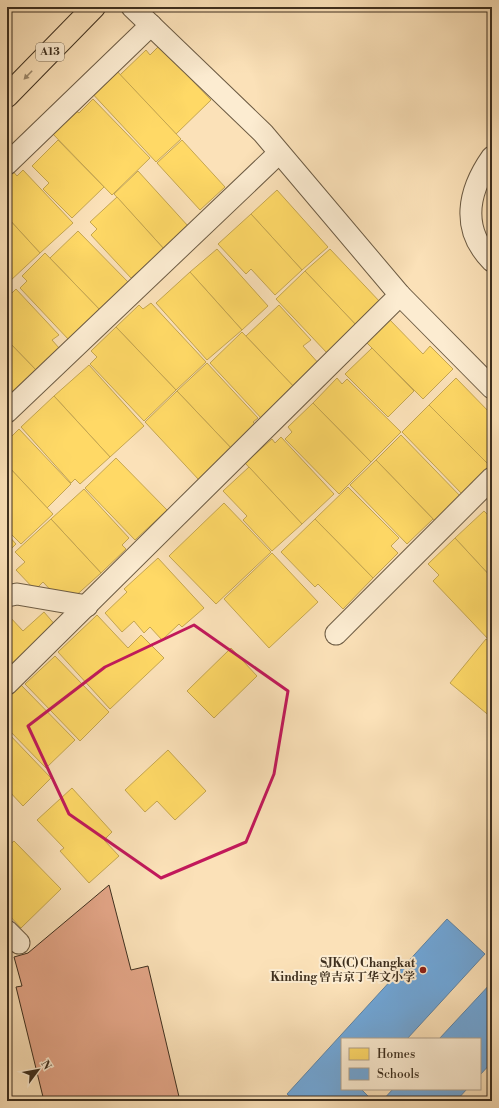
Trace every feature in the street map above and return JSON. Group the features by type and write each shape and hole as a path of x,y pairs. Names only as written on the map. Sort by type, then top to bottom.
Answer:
{"main road":[{"name":"A13","path":"7,96 94,7"}],"street":[{"path":"132,7 263,133 400,295 492,388"},
{"path":"7,164 151,25"},
{"path":"7,412 279,153"},
{"path":"492,156 476,185 470,213 473,234 482,251 492,261"},
{"path":"7,684 400,295"},
{"path":"336,634 492,478"},
{"path":"7,596 18,594 87,606"}],"highlighted area":[{"path":"194,625 288,691 274,774 246,842 161,878 69,814 28,726 105,667"}],"building: Homes":[{"path":"159,46 211,100 176,134 120,75 146,50 150,55"},
{"path":"114,68 181,139 156,162 90,91"},
{"path":"93,99 150,158 112,195 51,132 75,110 79,113"},
{"path":"58,140 104,187 72,218 43,189 49,183 32,166"},
{"path":"182,140 225,187 200,210 157,163"},
{"path":"10,168 17,176 23,170 73,223 40,253 7,217 7,171"},
{"path":"138,171 188,226 164,249 114,194"},
{"path":"277,190 328,247 302,270 251,214"},
{"path":"117,197 164,249 131,278 91,235 97,229 90,222"},
{"path":"251,214 302,270 275,295 251,269 246,274 218,244"},
{"path":"7,217 40,253 10,281 7,278"},
{"path":"78,231 129,283 100,310 50,258"},
{"path":"217,249 268,306 242,330 190,272"},
{"path":"330,249 381,303 357,326 305,271"},
{"path":"45,253 100,310 69,340 20,288 27,281 22,276"},
{"path":"305,271 357,326 327,353 276,299"},
{"path":"190,272 242,330 207,360 156,303"},
{"path":"16,289 59,335 52,340 59,348 36,370 7,340 7,298"},
{"path":"151,303 206,362 176,390 116,327 139,305 143,309"},
{"path":"279,305 311,340 303,346 320,365 295,388 246,336"},
{"path":"389,319 423,354 430,346 453,369 423,399 366,342"},
{"path":"116,327 176,390 144,421 90,364 97,357 91,351"},
{"path":"242,332 295,388 262,419 210,363"},
{"path":"7,340 36,370 7,397"},
{"path":"372,348 414,391 388,417 345,374"},
{"path":"207,363 258,418 253,422 257,426 232,449 177,391"},
{"path":"89,365 144,426 110,457 54,396"},
{"path":"337,378 342,384 347,379 401,432 371,462 313,403"},
{"path":"456,378 492,415 492,465 490,466 429,405"},
{"path":"177,391 232,449 199,480 145,422"},
{"path":"54,396 110,457 80,484 75,479 71,483 21,427"},
{"path":"313,403 371,462 339,494 285,439 292,432 288,427"},
{"path":"429,405 490,466 462,494 402,432"},
{"path":"19,429 71,484 47,508 7,465 7,441"},
{"path":"401,435 463,499 438,524 376,460"},
{"path":"281,437 334,494 302,524 245,463 272,439 275,443"},
{"path":"116,458 167,510 135,540 85,488"},
{"path":"376,460 433,519 407,544 350,485"},
{"path":"7,465 53,514 21,544 7,530"},
{"path":"249,467 302,524 272,551 243,520 247,516 223,491"},
{"path":"348,487 399,538 391,546 398,553 373,578 315,519"},
{"path":"84,489 129,538 122,545 126,549 101,573 51,519"},
{"path":"224,503 271,552 216,604 169,556"},
{"path":"484,511 492,519 492,578 455,538"},
{"path":"51,519 101,573 72,599 59,599 43,582 35,590 16,570 25,562 15,552"},
{"path":"315,519 373,578 343,609 318,584 315,587 281,552"},
{"path":"7,534 16,544 7,553"},
{"path":"455,538 492,578 492,639 490,641 433,581 439,575 428,564"},
{"path":"272,553 318,602 269,648 224,599"},
{"path":"158,558 204,608 182,627 179,624 162,640 150,627 144,633 134,621 122,632 105,613 127,592 124,589"},
{"path":"44,612 57,627 7,673 7,619 9,616 23,631"},
{"path":"97,615 128,648 141,635 164,658 110,709 58,652"},
{"path":"486,639 492,644 492,718 450,683"},
{"path":"231,648 257,676 214,718 187,691"},
{"path":"55,656 109,712 80,741 25,684"},
{"path":"21,685 75,740 46,768 7,728 7,699"},
{"path":"7,732 51,778 23,806 7,789"},
{"path":"168,750 206,791 175,820 157,801 145,812 125,790"},
{"path":"72,788 112,832 104,840 119,856 89,883 60,851 64,848 37,820"},
{"path":"14,841 61,889 21,928 7,913 7,847"}],"building: Schools":[{"path":"447,919 485,954 408,1038 341,1038 341,1090 362,1090 373,1101 295,1101 287,1094"},
{"path":"492,982 492,1062 481,1074 481,1038 440,1038"},
{"path":"392,1090 466,1090 456,1101 382,1101"}],"building: Other":[{"path":"109,885 131,970 148,966 180,1101 44,1101 16,987 22,986 14,957 28,953"}],"place":[{"name":"SJK(C) Changkat Kinding 曾吉京丁华文小学","path":"423,970"}]}
